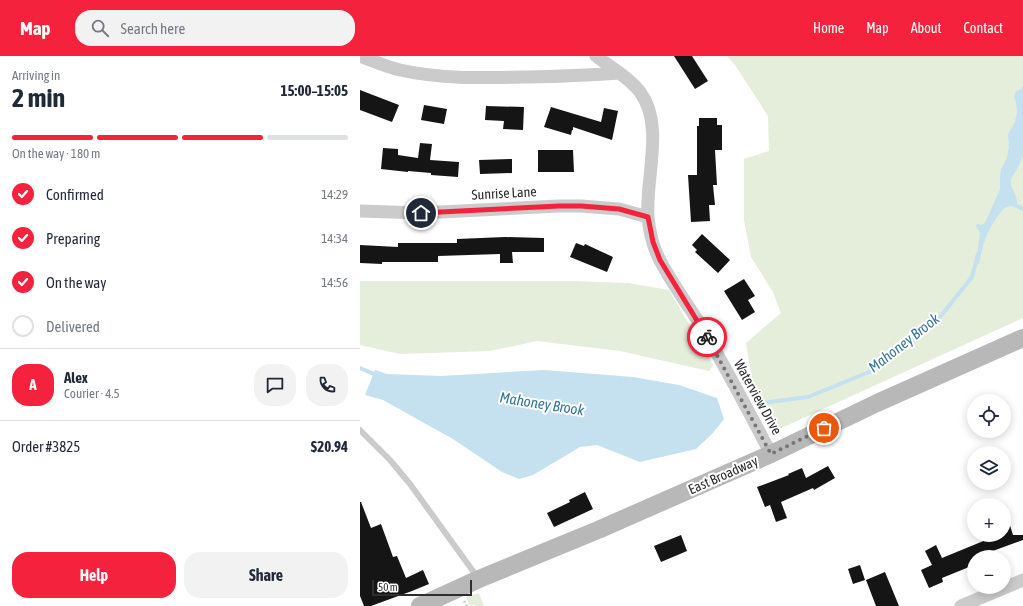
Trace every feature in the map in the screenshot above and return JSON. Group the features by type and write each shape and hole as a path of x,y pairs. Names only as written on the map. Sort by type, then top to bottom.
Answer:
{"main road":[{"name":"East Broadway","path":"420,606 479,579 598,530 771,454 877,402 1023,338"}],"street":[{"path":"360,56 400,70 440,76 483,78 543,77 619,73"},
{"name":"Waterview Drive","path":"596,56 633,84 644,97 652,123 653,143 648,194 648,217 653,242 660,260 703,329 771,454"},
{"name":"Sunrise Lane","path":"360,211 421,213 581,206 619,209 648,217"},
{"path":"961,606 1023,580"}],"lane":[{"path":"360,430 390,460 410,484 479,579"}],"green space":[{"path":"727,56 1023,56 1023,318 777,430 764,414 755,397 746,343 781,313 773,292 751,257 744,220 744,159 769,151 768,116 735,65"},
{"path":"360,281 575,281 628,283 669,290 713,365 709,371 620,351 537,341 490,351 400,354 360,345"},
{"path":"479,593 484,606 470,606 466,597"}],"water":[{"path":"1023,86 1023,156 1011,182 1017,203 1004,208 993,223 985,239 978,265 977,256 980,233 976,226 977,224 981,225 985,223 1000,189 1001,169 1006,160 1009,148 1008,134 1015,122 1017,112 1014,97 1016,91 1021,89"},
{"path":"375,370 387,374 441,376 544,370 633,377 679,385 717,398 724,419 712,434 696,449 640,462 597,445 580,447 533,475 519,479 502,472 453,439 383,400 365,395"}],"building":[{"path":"674,56 692,56 708,81 695,89"},
{"path":"360,90 399,105 392,122 360,110"},
{"path":"424,105 447,109 444,124 421,120"},
{"path":"486,106 524,107 523,130 503,129 504,121 485,120"},
{"path":"551,107 601,122 604,108 618,111 612,140 573,127 571,135 544,127"},
{"path":"699,118 717,118 717,125 722,125 722,150 715,150 717,185 713,185 715,205 709,205 710,221 691,222 688,175 697,175 697,126 699,126"},
{"path":"420,143 432,144 430,160 459,162 458,177 381,169 383,148 398,149 398,155 418,158"},
{"path":"538,150 573,150 574,172 538,172"},
{"path":"512,159 512,173 480,174 479,160"},
{"path":"702,234 730,260 718,273 695,252 697,250 692,245"},
{"path":"505,237 544,238 544,252 512,252 513,263 500,263 500,254 438,256 438,262 382,262 382,264 360,263 360,245 398,247 398,243 457,243 457,239"},
{"path":"576,243 584,246 585,244 613,257 607,272 570,257"},
{"path":"744,279 755,296 748,300 755,312 742,320 724,291"},
{"path":"828,466 835,478 814,490 813,488 781,502 787,518 776,522 770,505 765,507 757,487 789,475 788,474 802,468 806,478"},
{"path":"585,492 593,509 554,527 547,513 570,502 569,500"},
{"path":"360,502 371,528 381,524 393,557 397,556 406,578 423,570 429,584 371,606 364,606 360,596"},
{"path":"1011,529 1013,535 1023,535 1023,540 996,550 967,550 967,568 942,578 943,582 929,588 921,570 932,565 925,551 936,545 942,558 981,542 1011,542"},
{"path":"681,535 687,551 661,562 654,546"},
{"path":"860,565 865,580 853,584 848,569"},
{"path":"885,572 899,606 876,606 866,580"}],"waterway":[{"path":"1011,203 1023,209"},
{"name":"Mahoney Brook","path":"762,403 808,397 874,370 936,322 972,277 978,254"},
{"name":"Mahoney Brook","path":"360,368 379,376"}],"way so far":[{"path":"707,337 771,454 824,428"}],"route":[{"path":"421,213 581,206 619,209 648,217 653,242 660,260 707,337"}]}
